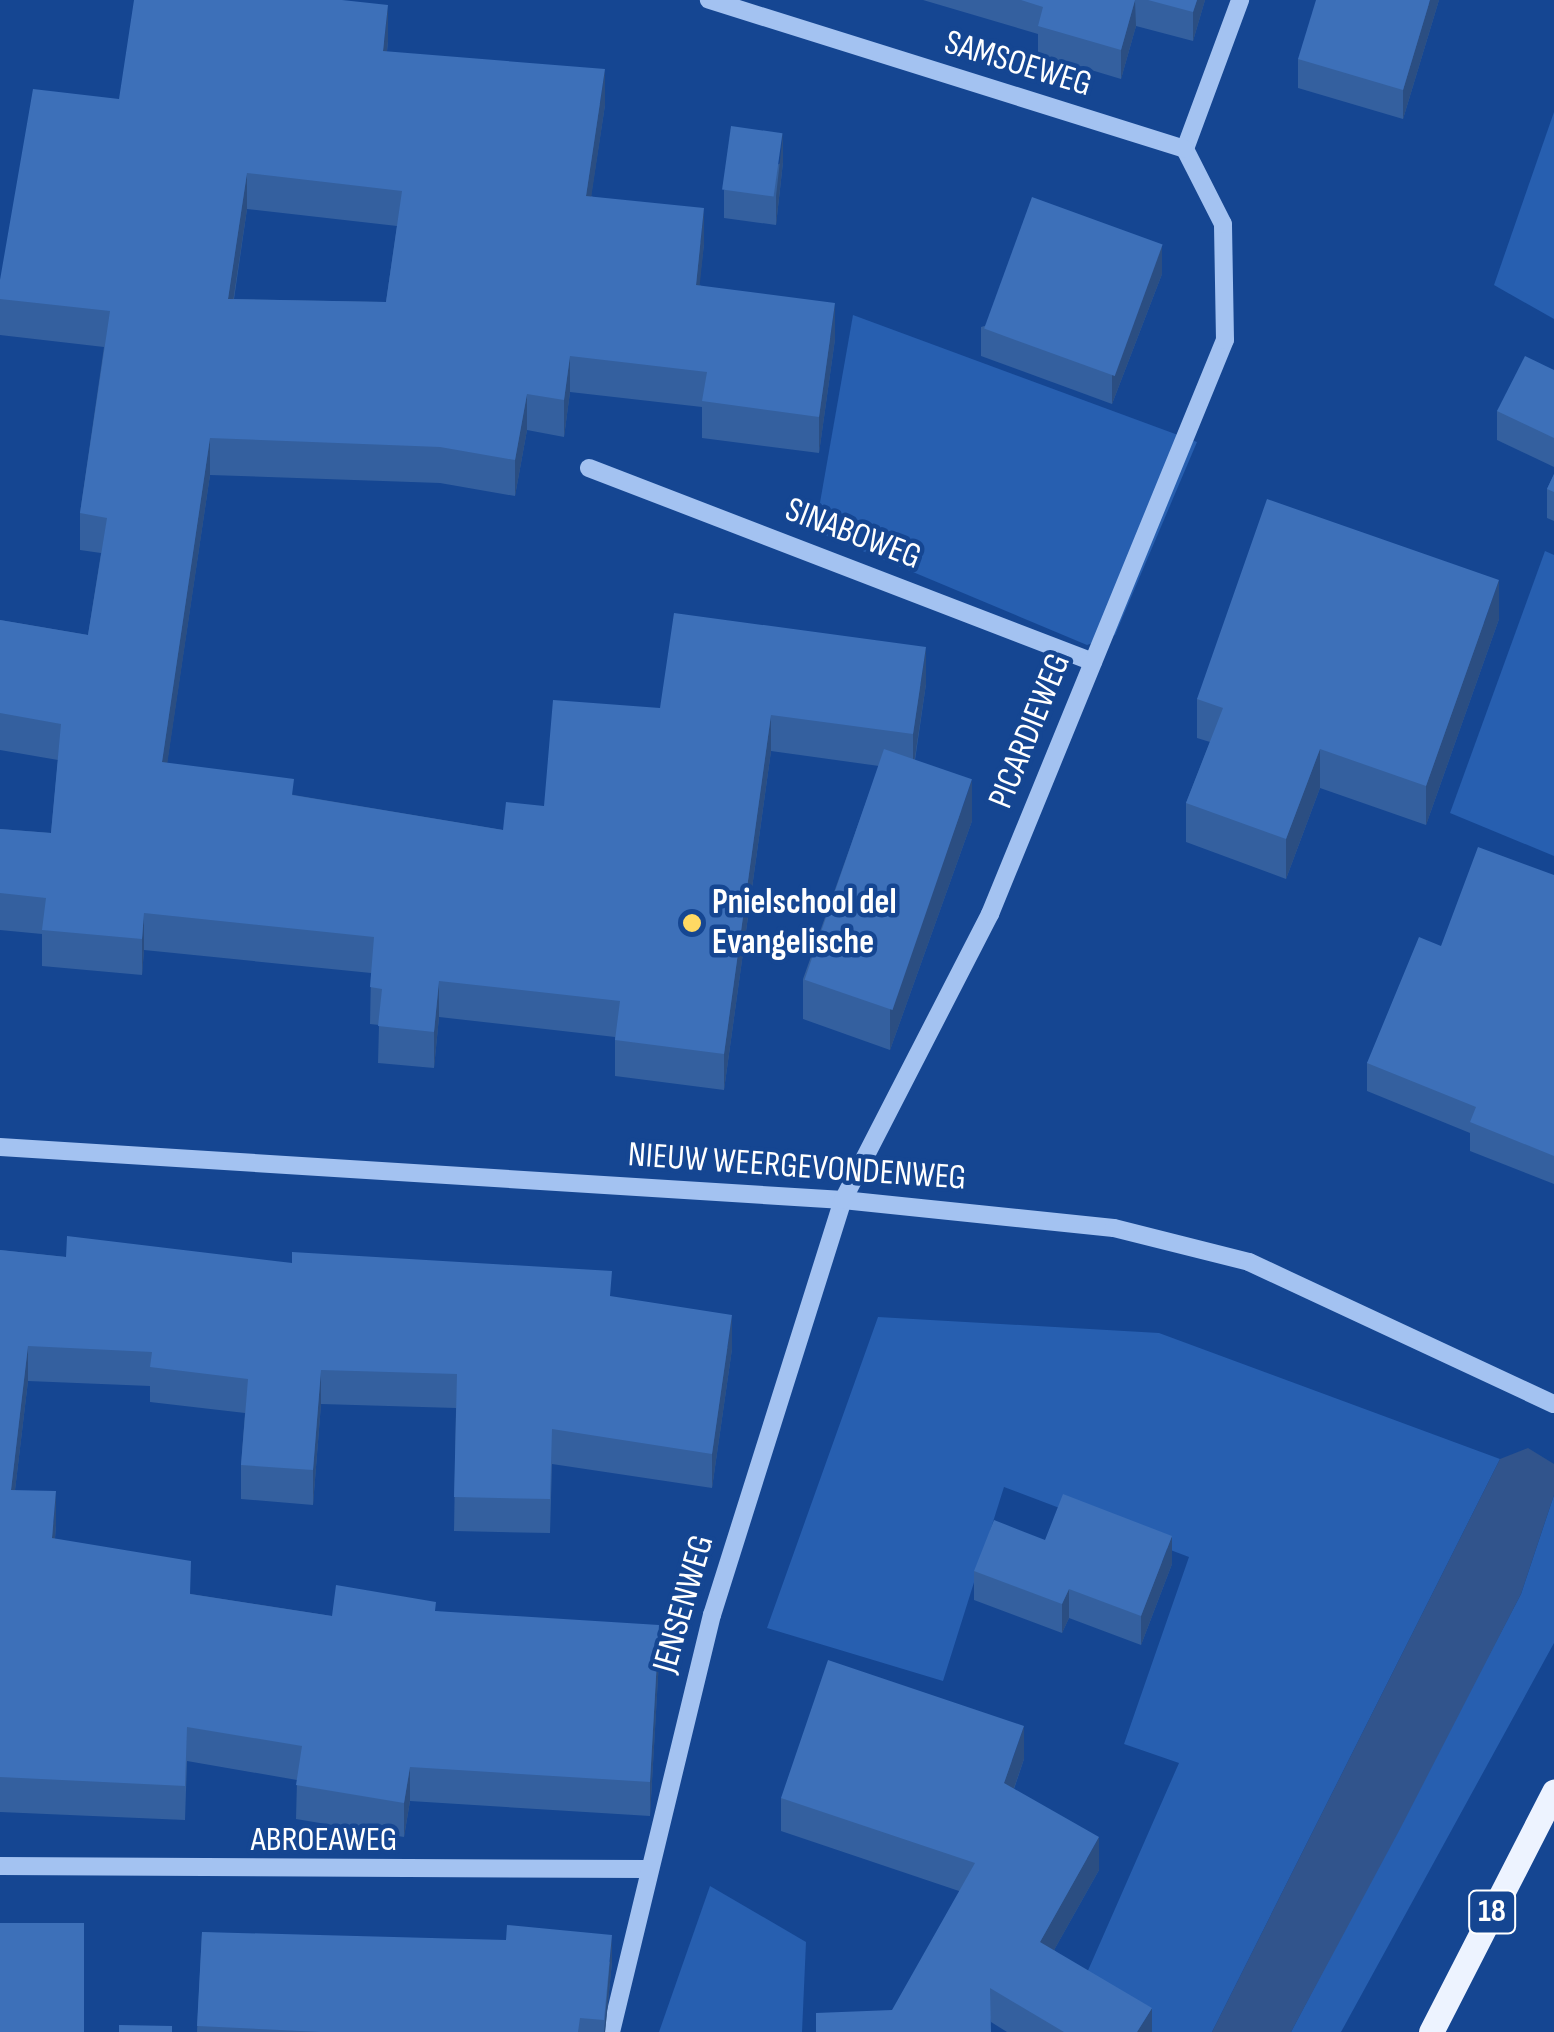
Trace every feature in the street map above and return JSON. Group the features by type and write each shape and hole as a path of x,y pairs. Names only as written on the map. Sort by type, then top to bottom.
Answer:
{"main road":[{"name":"18","path":"1431,2032 1550,1806"}],"street":[{"name":"SAMSOEWEG","path":"709,0 1185,148"},
{"path":"1185,148 1240,0"},
{"name":"PICARDIEWEG","path":"844,1200 990,914 1225,340 1223,224 1185,148"},
{"name":"SINABOWEG","path":"589,468 1093,662"},
{"name":"NIEUW WEERGEVONDENWEG","path":"0,1147 844,1200 1114,1228 1206,1248 1554,1404"},
{"name":"JENSENWEG","path":"611,2032 647,1869 712,1615 844,1200"},
{"name":"ABROEAWEG","path":"0,1866 647,1869"}],"shaded area":[{"path":"1554,112 1554,319 1494,285"},
{"path":"853,315 1197,442 1115,635 1087,645 815,531"},
{"path":"1545,551 1554,555 1554,856 1450,813"},
{"path":"878,1317 1159,1333 1500,1459 1212,2032 1061,2032 1179,1763 1124,1744 1189,1557 1004,1487 943,1681 767,1628"},
{"path":"1528,1448 1554,1464 1554,1495 1521,1594 1291,2032 1212,2032 1500,1459"},
{"path":"1554,1495 1554,1643 1341,2032 1291,2032 1521,1594"},
{"path":"710,1886 806,1942 802,2032 659,2032"}],"building":[{"path":"134,0 342,0 388,5 383,51 605,69 586,196 704,208 696,285 835,303 819,417 702,401 707,372 570,356 564,400 527,394 515,460 440,447 210,438 162,762 294,779 292,795 503,830 506,802 544,806 553,700 660,708 674,613 926,647 913,734 771,715 724,1054 615,1040 620,1001 439,981 434,1032 378,1026 382,989 370,987 374,937 144,913 142,939 42,930 46,898 0,893 0,829 51,833 61,724 0,713 0,620 88,635 107,518 80,513 110,311 0,299 0,280 33,89 119,99","holes":["247,173 402,191 386,302 228,299"]},
{"path":"1021,0 1135,0 1121,50 1038,26 1043,7"},
{"path":"1148,0 1197,0 1193,12"},
{"path":"1316,0 1430,0 1403,90 1298,59"},
{"path":"731,126 782,133 774,197 722,189"},
{"path":"1032,197 1163,245 1115,376 984,329"},
{"path":"1525,356 1554,370 1554,438 1497,411"},
{"path":"1554,474 1554,492 1547,489"},
{"path":"1267,499 1499,580 1426,786 1320,749 1286,839 1186,803 1223,708 1197,699"},
{"path":"884,749 972,779 892,1010 805,980"},
{"path":"1478,847 1554,875 1554,1156 1470,1122 1476,1107 1367,1063 1419,937 1441,946"},
{"path":"67,1236 292,1263 292,1252 612,1271 610,1296 732,1315 712,1454 552,1429 550,1499 454,1497 457,1374 321,1370 313,1470 241,1465 248,1379 150,1367 152,1352 28,1346 11,1490 56,1491 52,1538 191,1561 190,1594 332,1616 336,1585 436,1602 435,1611 659,1625 650,1782 410,1767 404,1803 296,1785 302,1746 187,1727 185,1786 0,1777 0,1250 66,1257"},
{"path":"1063,1494 1172,1536 1141,1616 1069,1589 1062,1604 974,1571 994,1520 1045,1540"},
{"path":"828,1660 1024,1726 1004,1783 1099,1837 1040,1942 1152,2008 1137,2032 1064,2032 990,1988 991,2032 816,2032 816,2013 892,2010 975,1863 781,1798"},
{"path":"0,1923 84,1923 84,2032 0,2032"},
{"path":"507,1925 612,1935 604,2020 580,2018 578,2032 321,2032 197,2026 202,1932 506,1940"},
{"path":"119,2025 172,2026 172,2032 119,2032"}],"place":[{"name":"Pnielschool del Evangelische","path":"692,923"}]}
